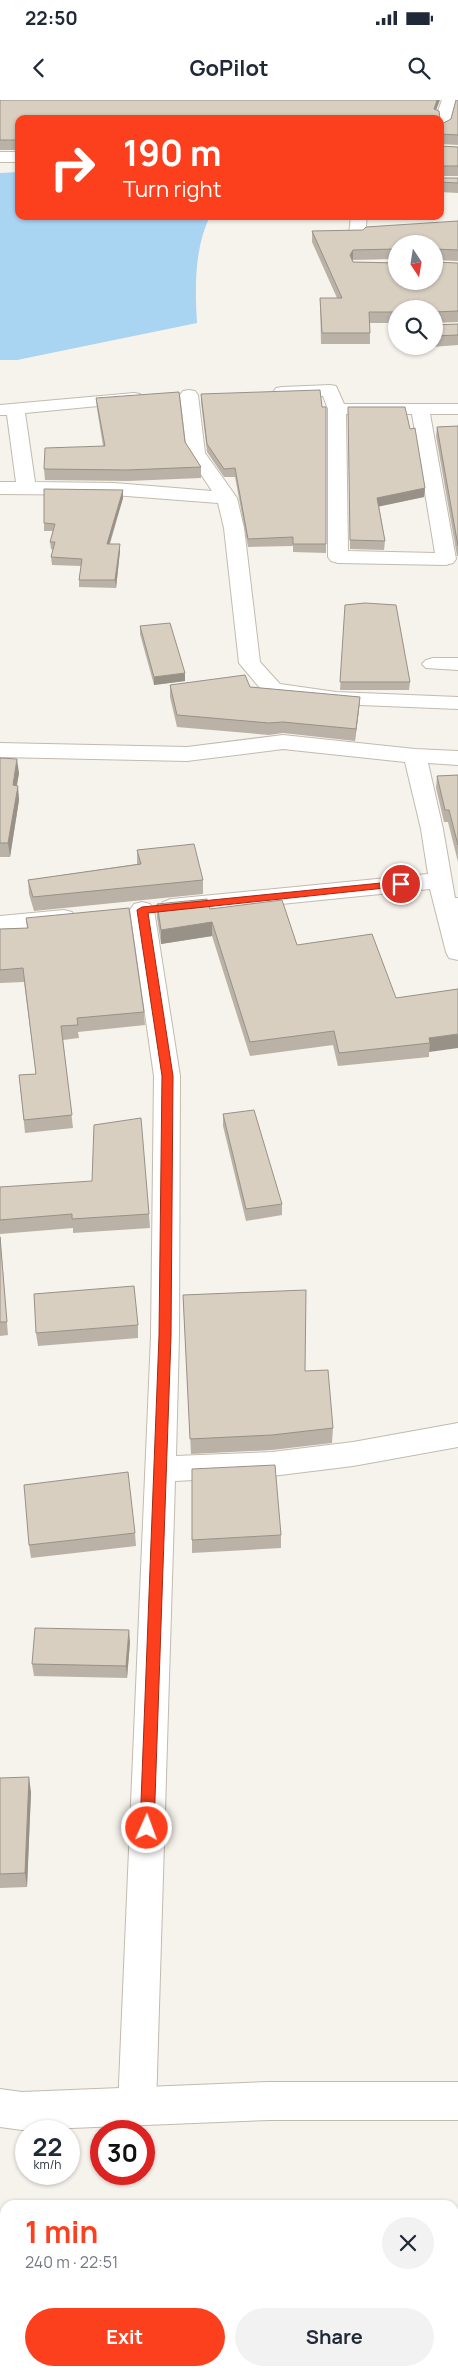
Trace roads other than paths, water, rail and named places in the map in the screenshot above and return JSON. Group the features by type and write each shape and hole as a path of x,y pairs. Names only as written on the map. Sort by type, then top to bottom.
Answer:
{"street":[{"path":"444,116 449,100"},
{"path":"0,157 15,157"},
{"path":"357,235 359,220"},
{"path":"264,392 330,390 338,409 338,557 446,559 420,410"},
{"path":"189,395 196,453 227,498 234,528 250,663 273,690 336,698 458,703"},
{"path":"26,488 8,409 150,397"},
{"path":"338,409 458,409"},
{"path":"0,488 152,490 227,498"},
{"path":"433,664 458,664"},
{"path":"0,750 187,754 283,742 415,756 458,758"},
{"path":"415,756 432,829 441,880 452,906 458,952"},
{"path":"137,2107 165,1336 167,1076 133,911 441,880"},
{"path":"0,924 85,916"},
{"path":"160,1469 272,1464 353,1454 458,1435"},
{"path":"0,2108 22,2111 269,2101 458,2101"}],"water":[{"path":"15,172 15,220 208,220 198,255 196,282 197,323 17,360 0,360 0,173"}]}
